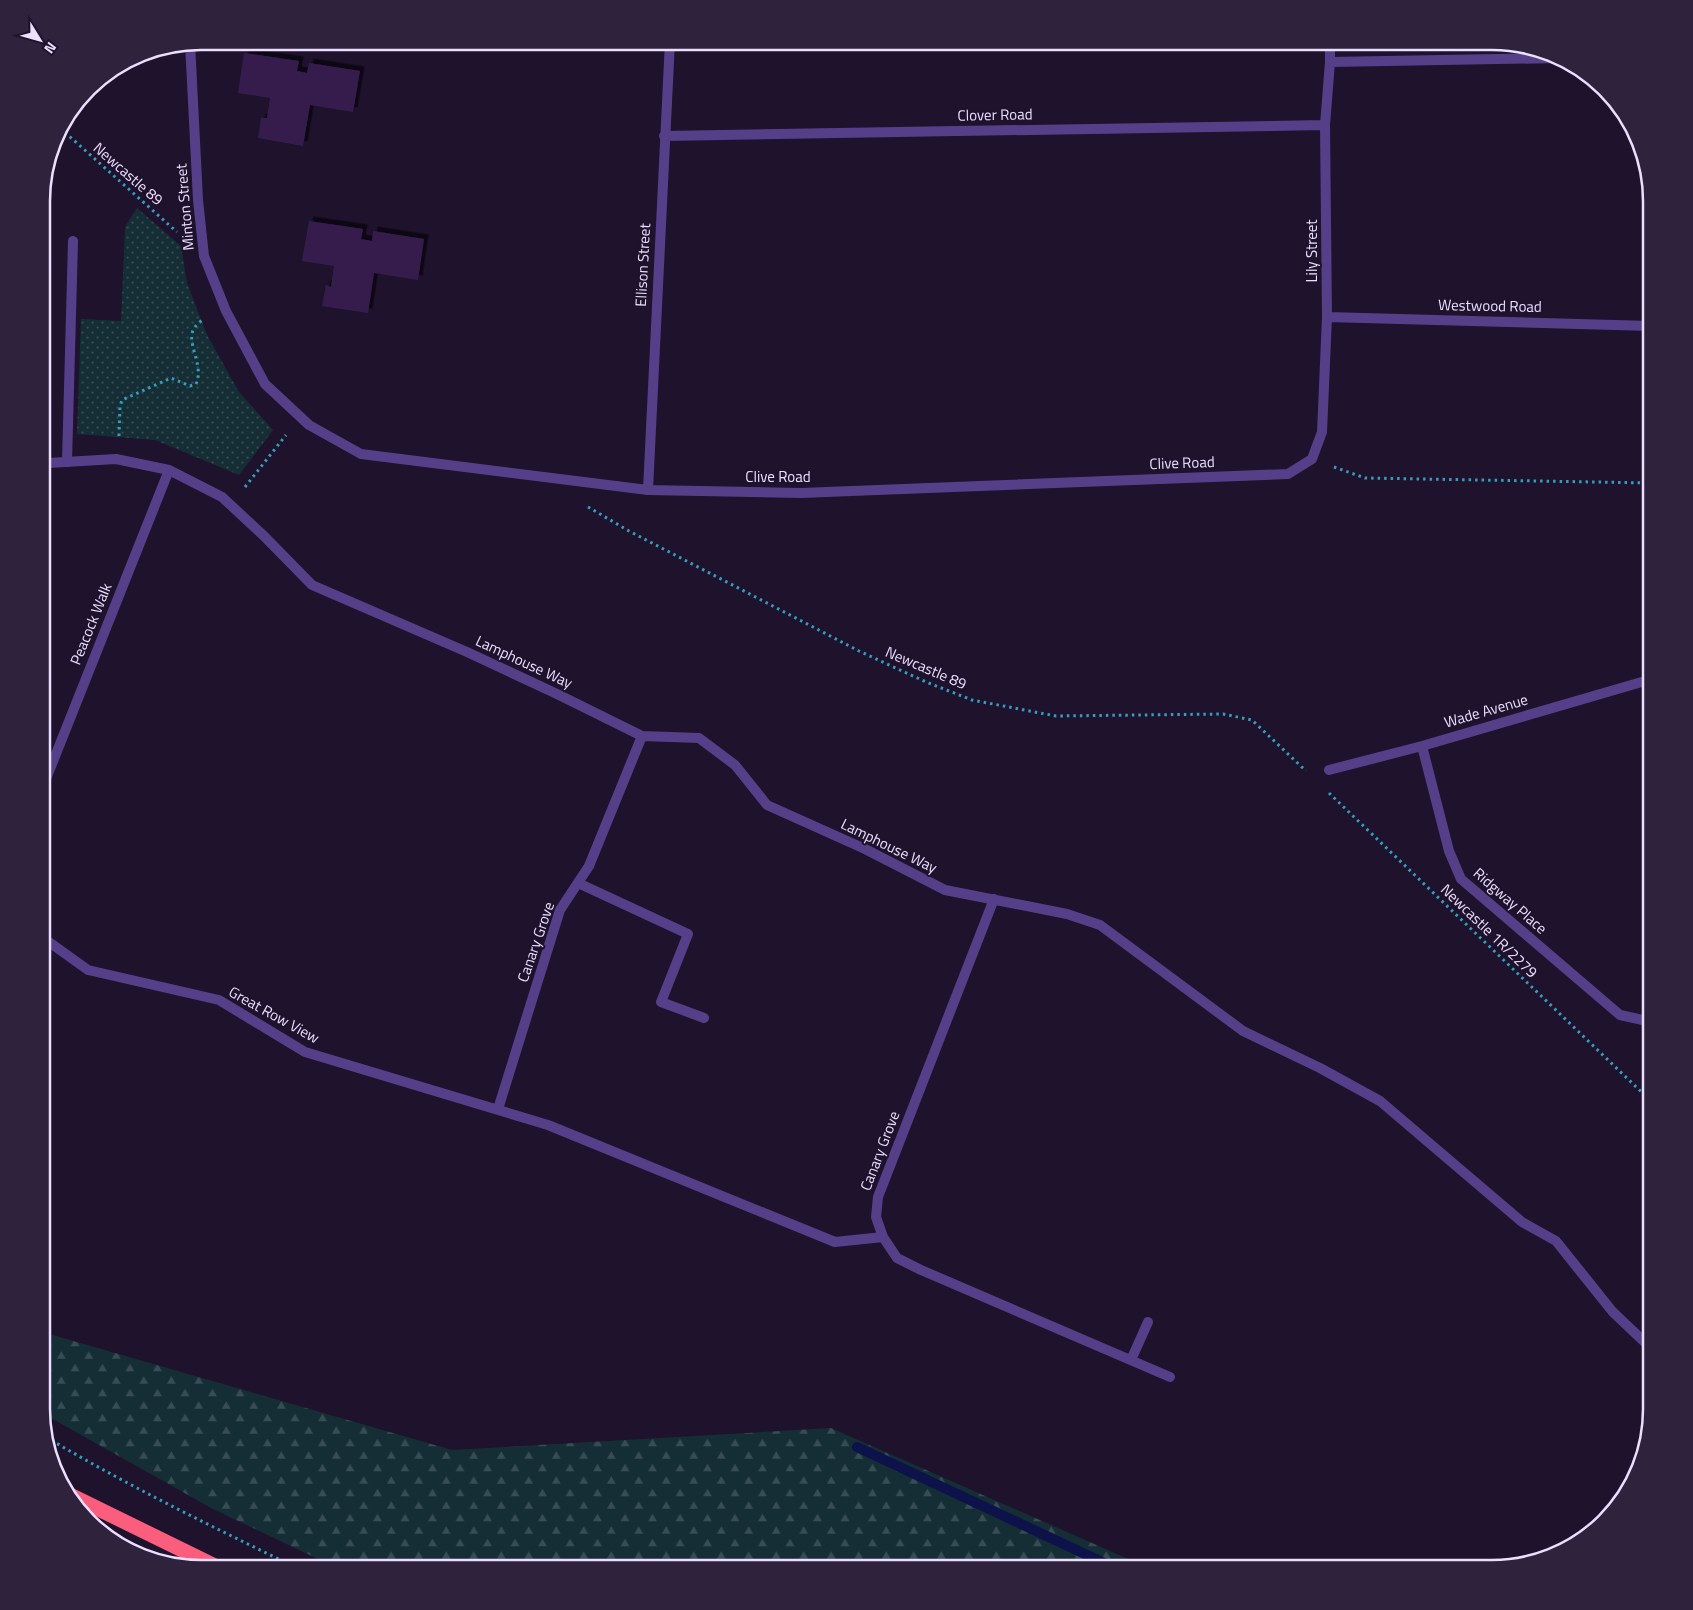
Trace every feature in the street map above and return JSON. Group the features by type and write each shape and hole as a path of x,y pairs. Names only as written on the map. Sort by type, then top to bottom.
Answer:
{"highway":[{"path":"80,1500 203,1560"}],"street":[{"name":"Minton Street","path":"190,50 198,200 204,256 226,311 265,384"},
{"name":"Ellison Street","path":"648,490 669,50"},
{"name":"Lily Street","path":"1312,460 1322,432 1327,317 1326,125 1330,50"},
{"path":"1330,62 1542,58"},
{"name":"Clover Road","path":"664,136 1326,125"},
{"path":"67,462 73,241"},
{"name":"Westwood Road","path":"1327,317 1643,326"},
{"name":"Clive Road","path":"265,384 309,425 361,454 648,490 801,493 1288,474 1312,460"},
{"name":"Lamphouse Way","path":"50,463 116,459 169,470 222,497 312,585 467,652 642,736 699,738 735,764 767,805 865,849 945,890 1067,914 1100,925 1243,1031 1320,1068 1380,1101 1522,1222 1556,1241 1612,1311 1643,1340"},
{"name":"Peacock Walk","path":"50,769 169,470"},
{"name":"Wade Avenue","path":"1329,770 1422,746 1643,681"},
{"name":"Canary Grove","path":"498,1109 560,910 589,866 642,736"},
{"name":"Ridgway Place","path":"1422,746 1449,852 1461,879 1620,1015 1643,1020"},
{"path":"578,884 688,934 661,1002 704,1018"},
{"name":"Canary Grove","path":"994,899 878,1197 876,1217 883,1237 897,1258 921,1270 1170,1377"},
{"name":"Great Row View","path":"50,943 88,970 219,1000 304,1052 548,1124 835,1242 883,1237"},
{"path":"1131,1360 1148,1322"}],"path":[{"name":"Newcastle 89","path":"66,134 204,256"},
{"path":"116,459 122,400 171,378 190,386 196,384 199,378 199,366 191,338 194,328 204,318 226,311"},
{"path":"231,505 300,417"},
{"path":"1312,460 1365,478 1643,483"},
{"name":"Newcastle 89","path":"587,506 629,531 859,651 926,682 972,700 1056,716 1223,714 1252,720 1312,776"},
{"path":"1312,776 1329,770"},
{"name":"Newcastle 1R/2279","path":"1312,776 1643,1093"},
{"path":"54,1442 103,1471 281,1560"}],"green space":[{"path":"137,208 181,246 187,283 207,335 239,392 273,430 239,475 155,440 77,434 81,319 121,321 125,227"},
{"path":"50,1334 452,1450 831,1428 1131,1560 320,1560 213,1509 50,1417"}],"building":[{"path":"244,53 299,61 297,71 307,73 309,63 360,71 353,112 310,105 303,146 258,138 261,118 267,118 270,98 238,93"},
{"path":"309,221 363,229 361,239 372,241 373,231 424,239 418,280 374,273 368,313 322,306 326,285 331,287 334,266 302,261"}],"waterway":[{"path":"857,1447 1098,1560"}]}
